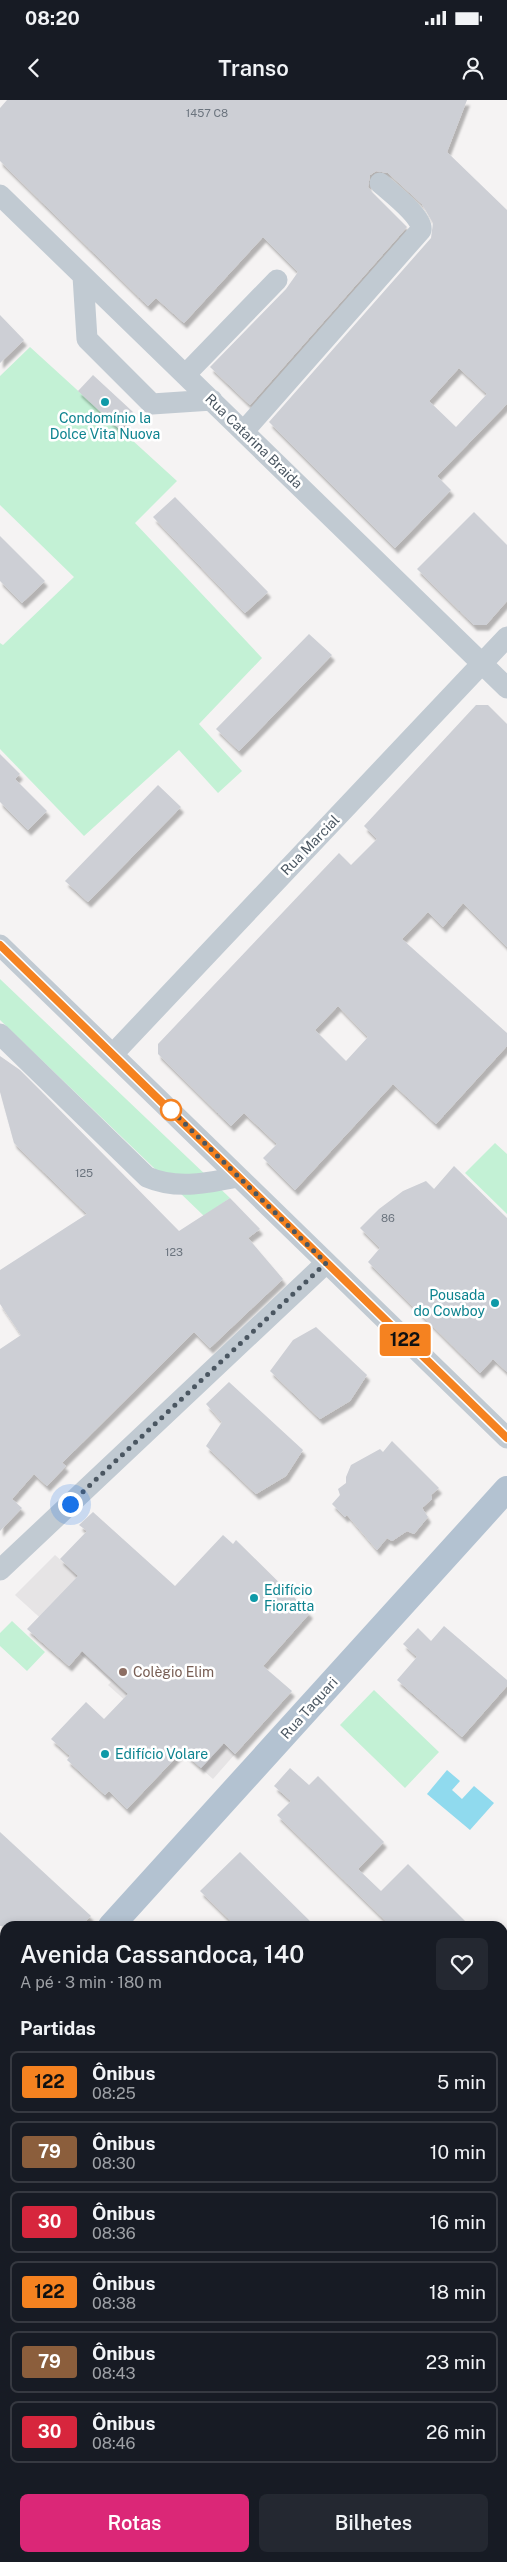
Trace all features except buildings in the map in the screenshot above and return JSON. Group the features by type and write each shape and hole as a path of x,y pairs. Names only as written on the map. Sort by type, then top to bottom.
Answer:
{"main road":[{"name":"Rua Taquari","path":"116,1921 507,1489"}],"street":[{"path":"244,432 421,230 421,222 417,217 380,183"},
{"name":"Rua Catarina Braida","path":"0,195 507,688"},
{"path":"83,276 87,339 152,404 212,400"},
{"path":"185,375 277,280"},
{"name":"Rua Marcial","path":"113,1054 507,637"},
{"path":"3,954 113,1054 507,1438"},
{"path":"0,1034 147,1177 160,1182 186,1185 238,1177"},
{"path":"0,1570 326,1263"}],"shaded area":[{"name":"Colègio Elim","path":"55,1555 157,1647 135,1661 235,1754 213,1779 108,1685 111,1682 15,1595"}],"green space":[{"path":"30,347 177,481 135,523 262,658 199,724 242,771 218,793 179,750 84,836 0,749 0,643 3,645 74,577 0,505 0,376"},
{"path":"0,979 230,1198 204,1216 0,1020"},
{"path":"495,1143 507,1154 507,1214 465,1173"},
{"path":"12,1621 45,1652 27,1671 0,1646 0,1633"},
{"path":"374,1690 439,1752 405,1788 340,1725"}],"water":[{"path":"447,1770 460,1781 452,1790 462,1799 474,1786 494,1803 470,1830 427,1794"}],"bus line":[{"name":"122","path":"0,945 507,1438"}],"place":[{"name":"Condomínio la Dolce Vita Nuova","path":"105,402"},
{"name":"Pousada do Cowboy","path":"495,1303"},
{"name":"Edifício Fioratta","path":"254,1598"},
{"name":"Colègio Elim","path":"123,1672"},
{"name":"Edifício Volare","path":"105,1754"}],"route":[{"path":"70,1504 326,1263 171,1110"}]}
